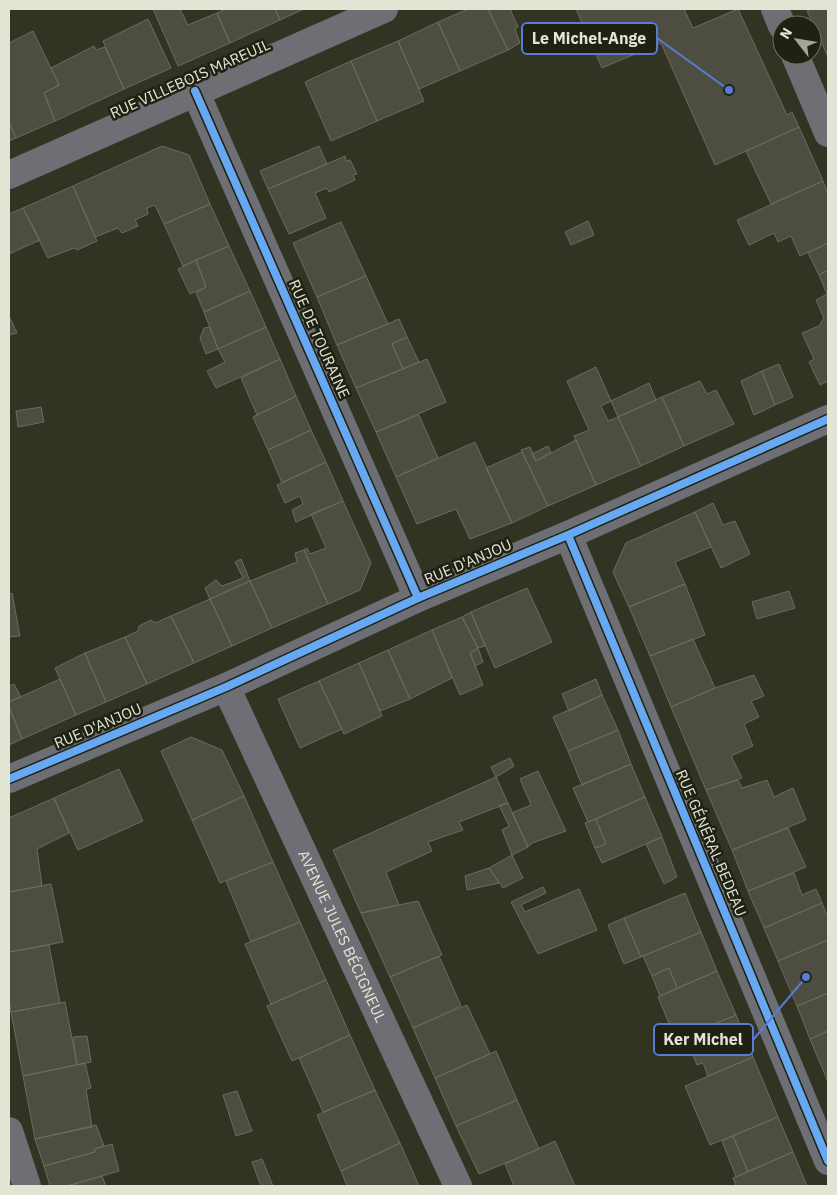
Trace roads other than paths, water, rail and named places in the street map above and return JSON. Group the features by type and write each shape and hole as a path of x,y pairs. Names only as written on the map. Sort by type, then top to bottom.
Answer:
{"street":[{"name":"RUE VILLEBOIS MAREUIL","path":"9,175 195,91 384,9"},
{"path":"798,65 828,133"},
{"name":"RUE DE TOURAINE","path":"195,91 418,598"},
{"name":"RUE D'ANJOU","path":"9,779 226,687 418,598 568,535 828,419"},
{"name":"RUE GÉNÉRAL BEDEAU","path":"568,535 828,1161"},
{"name":"AVENUE JULES BÉCIGNEUL","path":"226,687 458,1186"},
{"path":"9,1131 27,1186"}],"place":[{"name":"Le Michel-Ange","path":"729,90"},
{"name":"Ker Michel","path":"806,977"}]}
